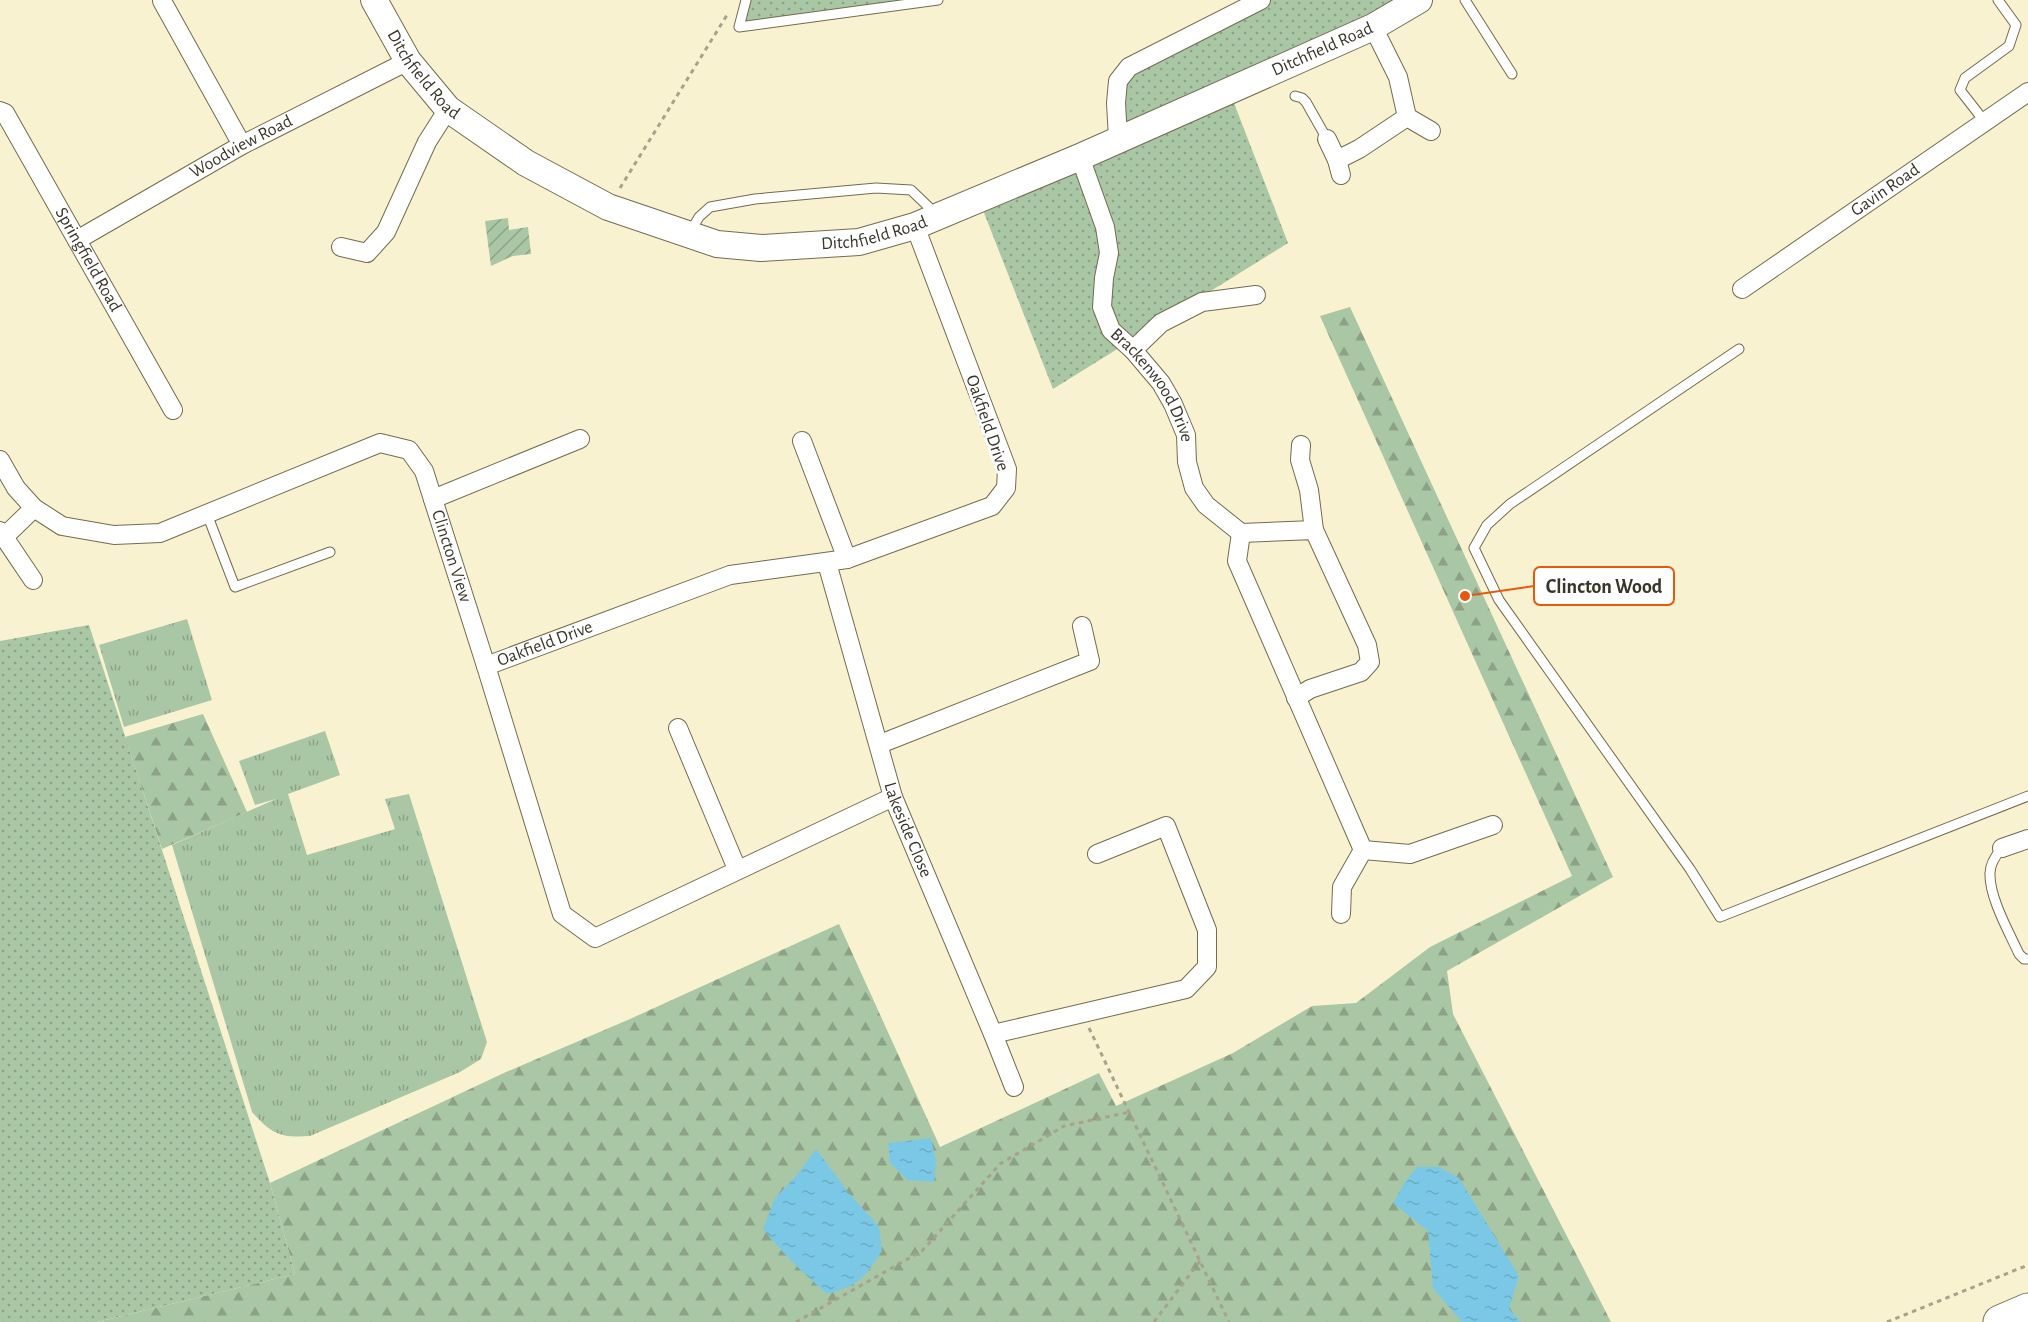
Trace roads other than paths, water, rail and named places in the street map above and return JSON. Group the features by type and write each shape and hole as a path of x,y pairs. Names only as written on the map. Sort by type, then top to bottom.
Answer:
{"highway":[{"path":"2000,1322 2028,1310"}],"street":[{"name":"Ditchfield Road","path":"374,0 408,61 448,109 526,163 608,207 717,244 761,248 859,242 915,226 1080,157 1118,138 1373,27 1419,0"},
{"path":"1118,138 1116,103 1118,81 1129,67 1261,0"},
{"path":"162,1 242,145"},
{"path":"1373,27 1398,77 1407,117 1431,131"},
{"name":"Woodview Road","path":"77,240 242,145 408,61"},
{"name":"Gavin Road","path":"1742,289 2028,92"},
{"path":"342,247 367,253 386,232 427,142 448,109"},
{"name":"Springfield Road","path":"0,111 5,113 173,410"},
{"path":"1327,139 1339,167 1359,149 1407,117"},
{"name":"Brackenwood Drive","path":"1080,157 1105,226 1108,253 1102,307 1111,330 1133,350 1161,383 1173,404 1186,435 1187,462 1194,488 1206,505 1241,533"},
{"name":"Oakfield Drive","path":"486,666 730,575 847,559 992,506 1006,488 1007,469 915,226"},
{"path":"1133,350 1161,324 1202,302 1256,295"},
{"path":"433,500 580,439"},
{"path":"802,441 847,559"},
{"name":"Clincton View","path":"0,460 16,488 34,508 62,526 114,535 160,533 380,443 409,450 424,471 562,914 595,938 893,797"},
{"path":"1296,698 1310,689 1361,672 1370,662 1367,645 1314,530 1309,490 1300,460 1301,445"},
{"path":"33,580 2,534 34,508"},
{"path":"1314,530 1241,533 1237,561 1363,850"},
{"name":"Lakeside Close","path":"827,563 880,744 893,797 1014,1087"},
{"path":"880,744 1090,661 1082,626"},
{"path":"678,728 737,869"},
{"path":"1363,850 1410,854 1493,825"},
{"path":"993,1034 1186,989 1207,967 1207,930 1166,826 1097,854"},
{"path":"2002,848 2028,838"},
{"path":"1341,914 1342,887 1363,850"}],"lane":[{"path":"746,0 739,27 938,0"},
{"path":"1465,0 1512,74"},
{"path":"1985,122 1960,90 1965,78 2009,46 2016,25 1998,0"},
{"path":"1294,96 1306,102 1327,139"},
{"path":"689,234 699,217 710,207 755,199 876,188 911,190 938,215"},
{"path":"1739,349 1510,504 1487,525 1474,548 1499,600 1690,869 1720,917 2028,796"},
{"path":"207,514 235,587 330,552"},
{"path":"2002,848 1995,856 1990,868 1990,883 2019,954 2024,959 2028,959"}],"water":[{"path":"931,1138 936,1162 934,1182 907,1180 890,1163 888,1143"},
{"path":"816,1149 848,1192 879,1227 882,1251 870,1268 854,1284 827,1294 778,1247 763,1229 775,1198 797,1175"},
{"path":"1417,1167 1439,1167 1459,1178 1519,1276 1509,1309 1521,1322 1462,1322 1433,1288 1428,1231 1393,1203"}],"place":[{"name":"Clincton Wood","path":"1465,596"}]}
